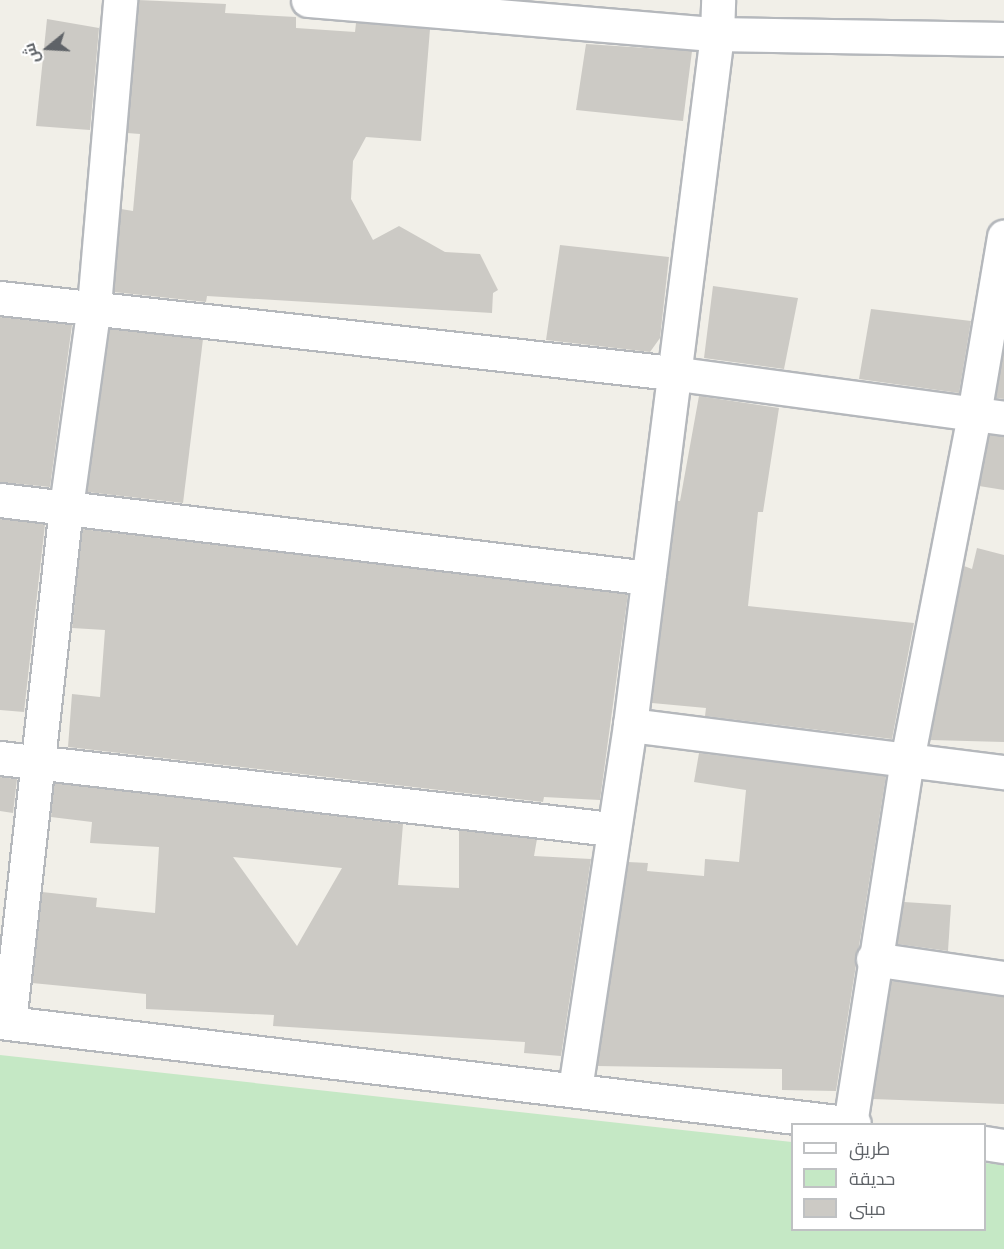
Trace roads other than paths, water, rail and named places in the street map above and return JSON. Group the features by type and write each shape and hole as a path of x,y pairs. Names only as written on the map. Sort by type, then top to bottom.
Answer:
{"street":[{"path":"120,0 94,306 66,507 38,762 4,1022 844,1123"},
{"path":"308,0 717,34 1004,39"},
{"path":"575,1089 611,829 630,725 672,373 717,34 718,0"},
{"path":"852,1123 873,959 907,760 989,416 1004,237"},
{"path":"0,298 94,306 672,373 989,416"},
{"path":"0,500 648,578"},
{"path":"630,725 1004,772"},
{"path":"0,758 611,829"},
{"path":"873,959 1004,978"},
{"path":"986,1143 1004,1146"}]}
